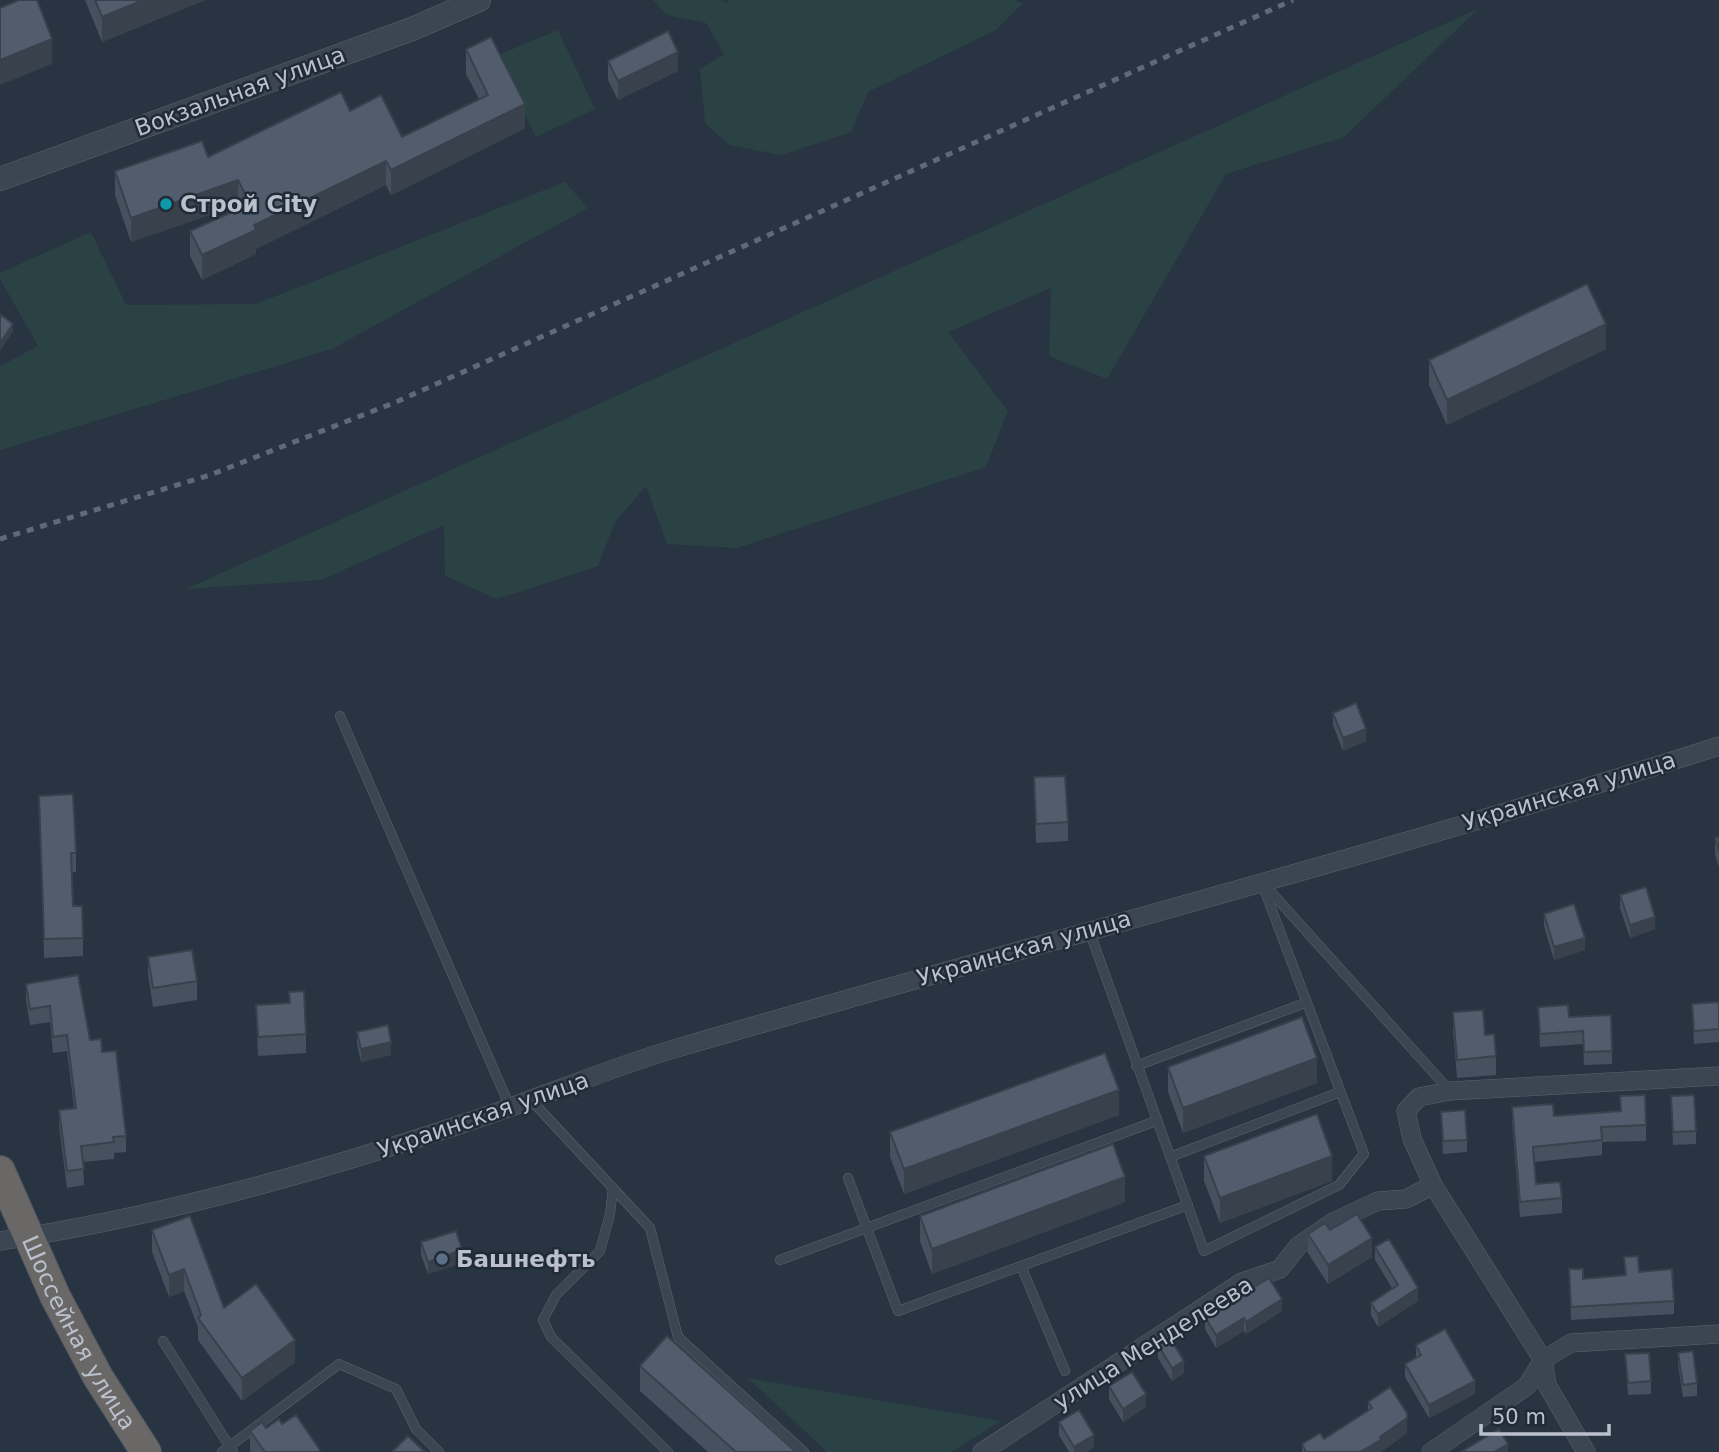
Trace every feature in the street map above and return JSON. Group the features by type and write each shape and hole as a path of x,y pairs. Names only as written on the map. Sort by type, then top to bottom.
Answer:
{"highway":[{"name":"Шоссейная улица","path":"0,1171 14,1239 146,1452"}],"street":[{"name":"Вокзальная улица","path":"0,178 412,29 479,0"},
{"name":"Украинская улица","path":"14,1239 178,1205 335,1166 531,1100 648,1057 1719,746"},
{"path":"1586,1452 1547,1385 1543,1360 1433,1185 1412,1139 1406,1111 1419,1097 1450,1091 1719,1076"},
{"name":"улица Менделеева","path":"982,1452 1242,1282 1280,1269 1298,1246 1334,1222 1378,1201 1405,1199 1433,1185"},
{"path":"1431,1452 1527,1385 1543,1360 1571,1343 1719,1334"}],"lane":[{"path":"340,716 510,1107"},
{"path":"1089,930 1204,1251 1339,1185 1364,1154 1261,881"},
{"path":"1261,881 1450,1091"},
{"path":"1136,1066 1306,1003"},
{"path":"1170,1157 1340,1093"},
{"path":"531,1100 649,1228 678,1338 804,1452"},
{"path":"780,1260 1156,1121"},
{"path":"848,1178 898,1311 1188,1206"},
{"path":"613,1188 600,1251 556,1295 542,1320 551,1337 668,1452"},
{"path":"1021,1266 1065,1371"},
{"path":"163,1341 229,1450 339,1364 396,1389 416,1429 439,1452"}],"green space":[{"path":"653,0 723,0 726,4 730,0 1014,0 1023,3 996,30 868,92 851,132 781,155 729,145 705,123 700,69 724,54 706,23 667,15"},
{"path":"1478,9 1344,137 1226,174 1107,379 1049,356 1051,288 948,332 1008,411 986,467 737,548 667,544 646,486 615,522 598,566 497,599 445,576 444,525 321,580 186,589"},
{"path":"558,30 595,109 536,137 494,57"},
{"path":"565,182 588,208 332,349 0,450 0,366 38,346 0,279 0,273 91,232 126,305 256,304"},
{"path":"748,1378 1001,1421 951,1452 827,1452"}],"building":[{"path":"19,0 37,0 52,39 0,60 0,8"},
{"path":"95,0 143,0 102,17"},
{"path":"668,31 678,52 618,81 608,61"},
{"path":"491,37 525,104 391,170 386,161 254,225 256,230 202,255 190,231 250,204 238,180 131,218 115,171 202,141 208,157 341,92 350,111 381,95 402,137 488,95 466,49"},
{"path":"1587,284 1606,324 1447,400 1429,360"},
{"path":"0,314 13,324 0,343"},
{"path":"1356,703 1366,729 1343,738 1333,713"},
{"path":"1065,776 1068,822 1036,824 1034,777"},
{"path":"73,794 76,853 71,853 73,906 82,906 83,938 44,939 39,796"},
{"path":"1646,887 1655,917 1630,925 1620,895"},
{"path":"1574,904 1585,938 1554,947 1544,914"},
{"path":"192,950 197,981 153,988 148,957"},
{"path":"78,975 90,1040 101,1039 102,1052 116,1051 126,1136 113,1137 114,1142 81,1146 84,1169 67,1171 59,1110 76,1108 67,1035 53,1037 50,1006 30,1009 26,984"},
{"path":"304,991 306,1034 258,1037 256,1005 290,1003 289,992"},
{"path":"1719,1002 1719,1029 1694,1031 1692,1004"},
{"path":"1568,1005 1569,1017 1611,1015 1612,1051 1584,1052 1583,1031 1540,1034 1538,1007"},
{"path":"1483,1010 1485,1035 1494,1034 1496,1056 1457,1060 1453,1012"},
{"path":"1302,1017 1317,1058 1183,1108 1168,1067"},
{"path":"388,1025 391,1042 361,1049 357,1032"},
{"path":"1105,1053 1119,1090 904,1169 890,1132"},
{"path":"1645,1095 1646,1125 1601,1127 1602,1140 1533,1147 1536,1184 1560,1182 1562,1198 1520,1202 1512,1107 1553,1104 1554,1116 1621,1111 1620,1096"},
{"path":"1694,1095 1696,1131 1673,1132 1671,1096"},
{"path":"1465,1110 1467,1140 1443,1141 1441,1112"},
{"path":"1317,1114 1332,1156 1220,1198 1204,1156"},
{"path":"1113,1144 1125,1177 932,1249 920,1216"},
{"path":"1357,1214 1372,1238 1328,1265 1308,1234 1325,1223 1330,1230"},
{"path":"190,1216 224,1308 256,1284 295,1340 242,1378 198,1318 201,1315 184,1269 169,1275 152,1230"},
{"path":"456,1231 462,1250 428,1262 421,1242"},
{"path":"1389,1239 1418,1288 1378,1314 1371,1303 1398,1285 1375,1247"},
{"path":"1638,1256 1639,1272 1672,1269 1674,1301 1571,1307 1569,1269 1583,1269 1583,1279 1626,1275 1624,1257"},
{"path":"1269,1278 1282,1299 1246,1322 1244,1318 1216,1335 1205,1317"},
{"path":"1445,1329 1475,1381 1429,1405 1405,1364 1421,1355 1416,1345"},
{"path":"667,1336 796,1452 736,1452 640,1366"},
{"path":"1170,1338 1184,1361 1172,1368 1158,1345"},
{"path":"1693,1351 1697,1383 1683,1385 1678,1353"},
{"path":"1649,1353 1651,1381 1628,1383 1625,1354"},
{"path":"1132,1372 1146,1394 1123,1409 1109,1386"},
{"path":"1390,1387 1407,1413 1407,1418 1380,1437 1382,1439 1360,1452 1306,1452 1302,1444 1320,1433 1324,1439 1372,1408 1368,1402"},
{"path":"1079,1410 1094,1435 1074,1447 1059,1422"},
{"path":"296,1415 320,1450 318,1452 265,1452 250,1431 262,1422 266,1428 279,1419 282,1424"},
{"path":"1499,1429 1508,1444 1494,1452 1461,1452"},
{"path":"408,1436 425,1452 392,1452"}],"railway":[{"path":"0,539 210,475 396,402 1293,0"}],"place":[{"name":"Строй City","path":"166,204"},
{"name":"Башнефть","path":"442,1259"}]}
